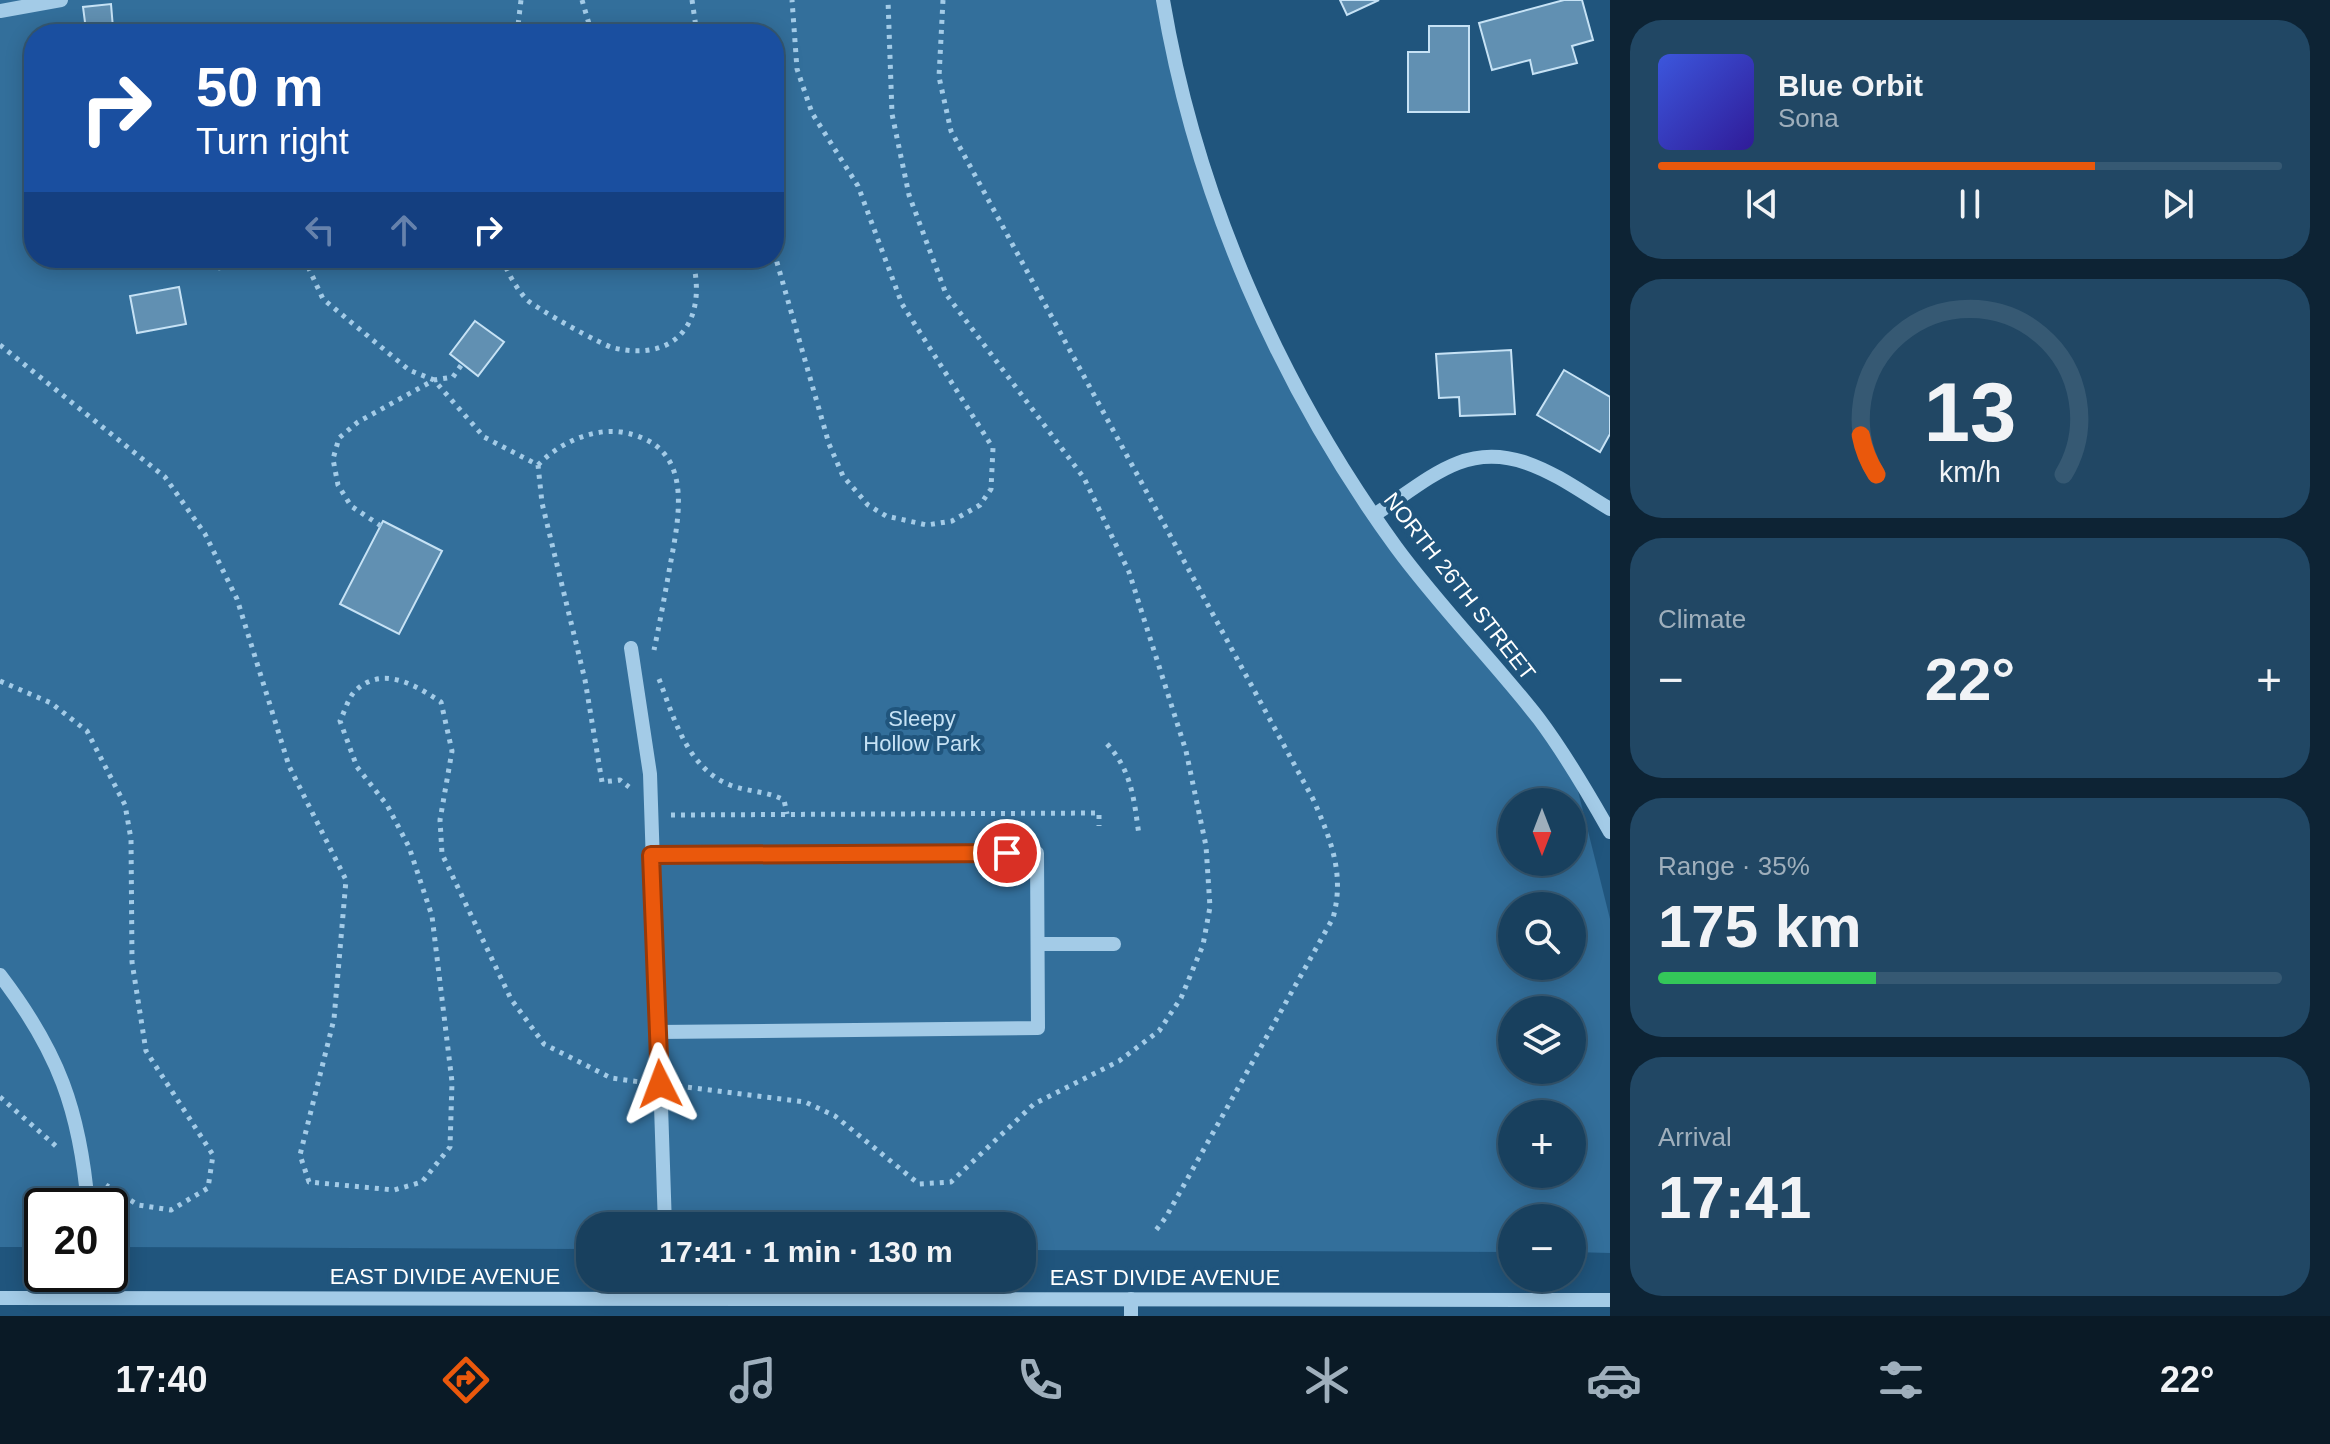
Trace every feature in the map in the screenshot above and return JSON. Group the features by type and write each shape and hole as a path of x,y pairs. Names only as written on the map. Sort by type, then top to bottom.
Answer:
{"street":[{"path":"0,11 61,0"},
{"name":"NORTH 26TH STREET","path":"1163,0 1188,114 1246,280 1300,394 1374,515 1420,579 1537,717 1572,767 1610,832"},
{"path":"1374,515 1456,463 1500,456 1537,466 1610,509"},
{"path":"631,648 643,720 651,815 664,1212"},
{"path":"651,855 1037,853 1038,1028 657,1032"},
{"path":"1038,944 1114,944"},
{"path":"0,975 51,1048 68,1094 86,1188"},
{"path":"91,1292 91,1298"},
{"path":"666,1292 666,1298"},
{"name":"EAST DIVIDE AVENUE","path":"0,1298 1610,1300"},
{"path":"1131,1299 1131,1316"}],"path":[{"path":"518,24 521,0"},
{"path":"582,0 589,24"},
{"path":"692,0 696,24"},
{"path":"779,268 829,444 843,476 868,505 886,516 927,525 952,521 980,505 991,489 993,448 902,304 858,186 812,113 797,69 792,0"},
{"path":"943,0 938,33 939,77 951,131 1313,799 1337,859 1339,899 1333,918 1166,1217 1153,1234"},
{"path":"309,268 323,299 409,370 434,380 484,437 538,465"},
{"path":"509,268 528,301 612,348 649,351 668,346 691,324 699,283 695,268"},
{"path":"381,526 351,506 338,485 333,459 339,438 358,422 434,380 453,377 462,364"},
{"path":"538,465 561,446 581,437 616,431 649,443 674,470 680,512 653,656"},
{"path":"538,465 542,503 585,680 602,782 620,780 629,786 629,815 1099,813 1099,826"},
{"path":"657,673 685,740 703,767 728,784 784,800 787,814"},
{"path":"0,681 51,703 87,731 125,805 131,839 132,962 146,1051 213,1155 208,1188 171,1210 138,1205 85,1171 0,1097"},
{"path":"1107,744 1119,757 1130,781 1139,835"}],"green space":[{"name":"Sleepy Hollow Park","path":"0,0 1163,0 1169,35 1246,280 1350,479 1572,767 1577,788 1498,788 1498,876 1586,876 1586,823 1610,919 1610,1253 1586,1252 1586,1204 1498,1204 1498,1252 1036,1250 1036,1212 576,1212 576,1249 128,1247 128,1188 24,1188 24,1247 0,1247"}],"building":[{"path":"1340,0 1379,0 1347,15"},
{"path":"1564,0 1582,0 1593,40 1572,46 1577,63 1533,74 1530,60 1492,70 1479,23"},
{"path":"111,4 113,24 85,24 83,7"},
{"path":"1429,26 1469,26 1469,112 1408,112 1408,52 1429,52"},
{"path":"179,287 186,324 137,333 130,296"},
{"path":"475,321 504,342 478,376 450,354"},
{"path":"1511,350 1515,414 1460,416 1459,397 1439,398 1436,354"},
{"path":"1564,370 1610,397 1610,434 1600,452 1537,415"},
{"path":"383,521 442,551 399,634 340,604"}],"route":[{"path":"660,1084 651,855 1007,853"}]}
